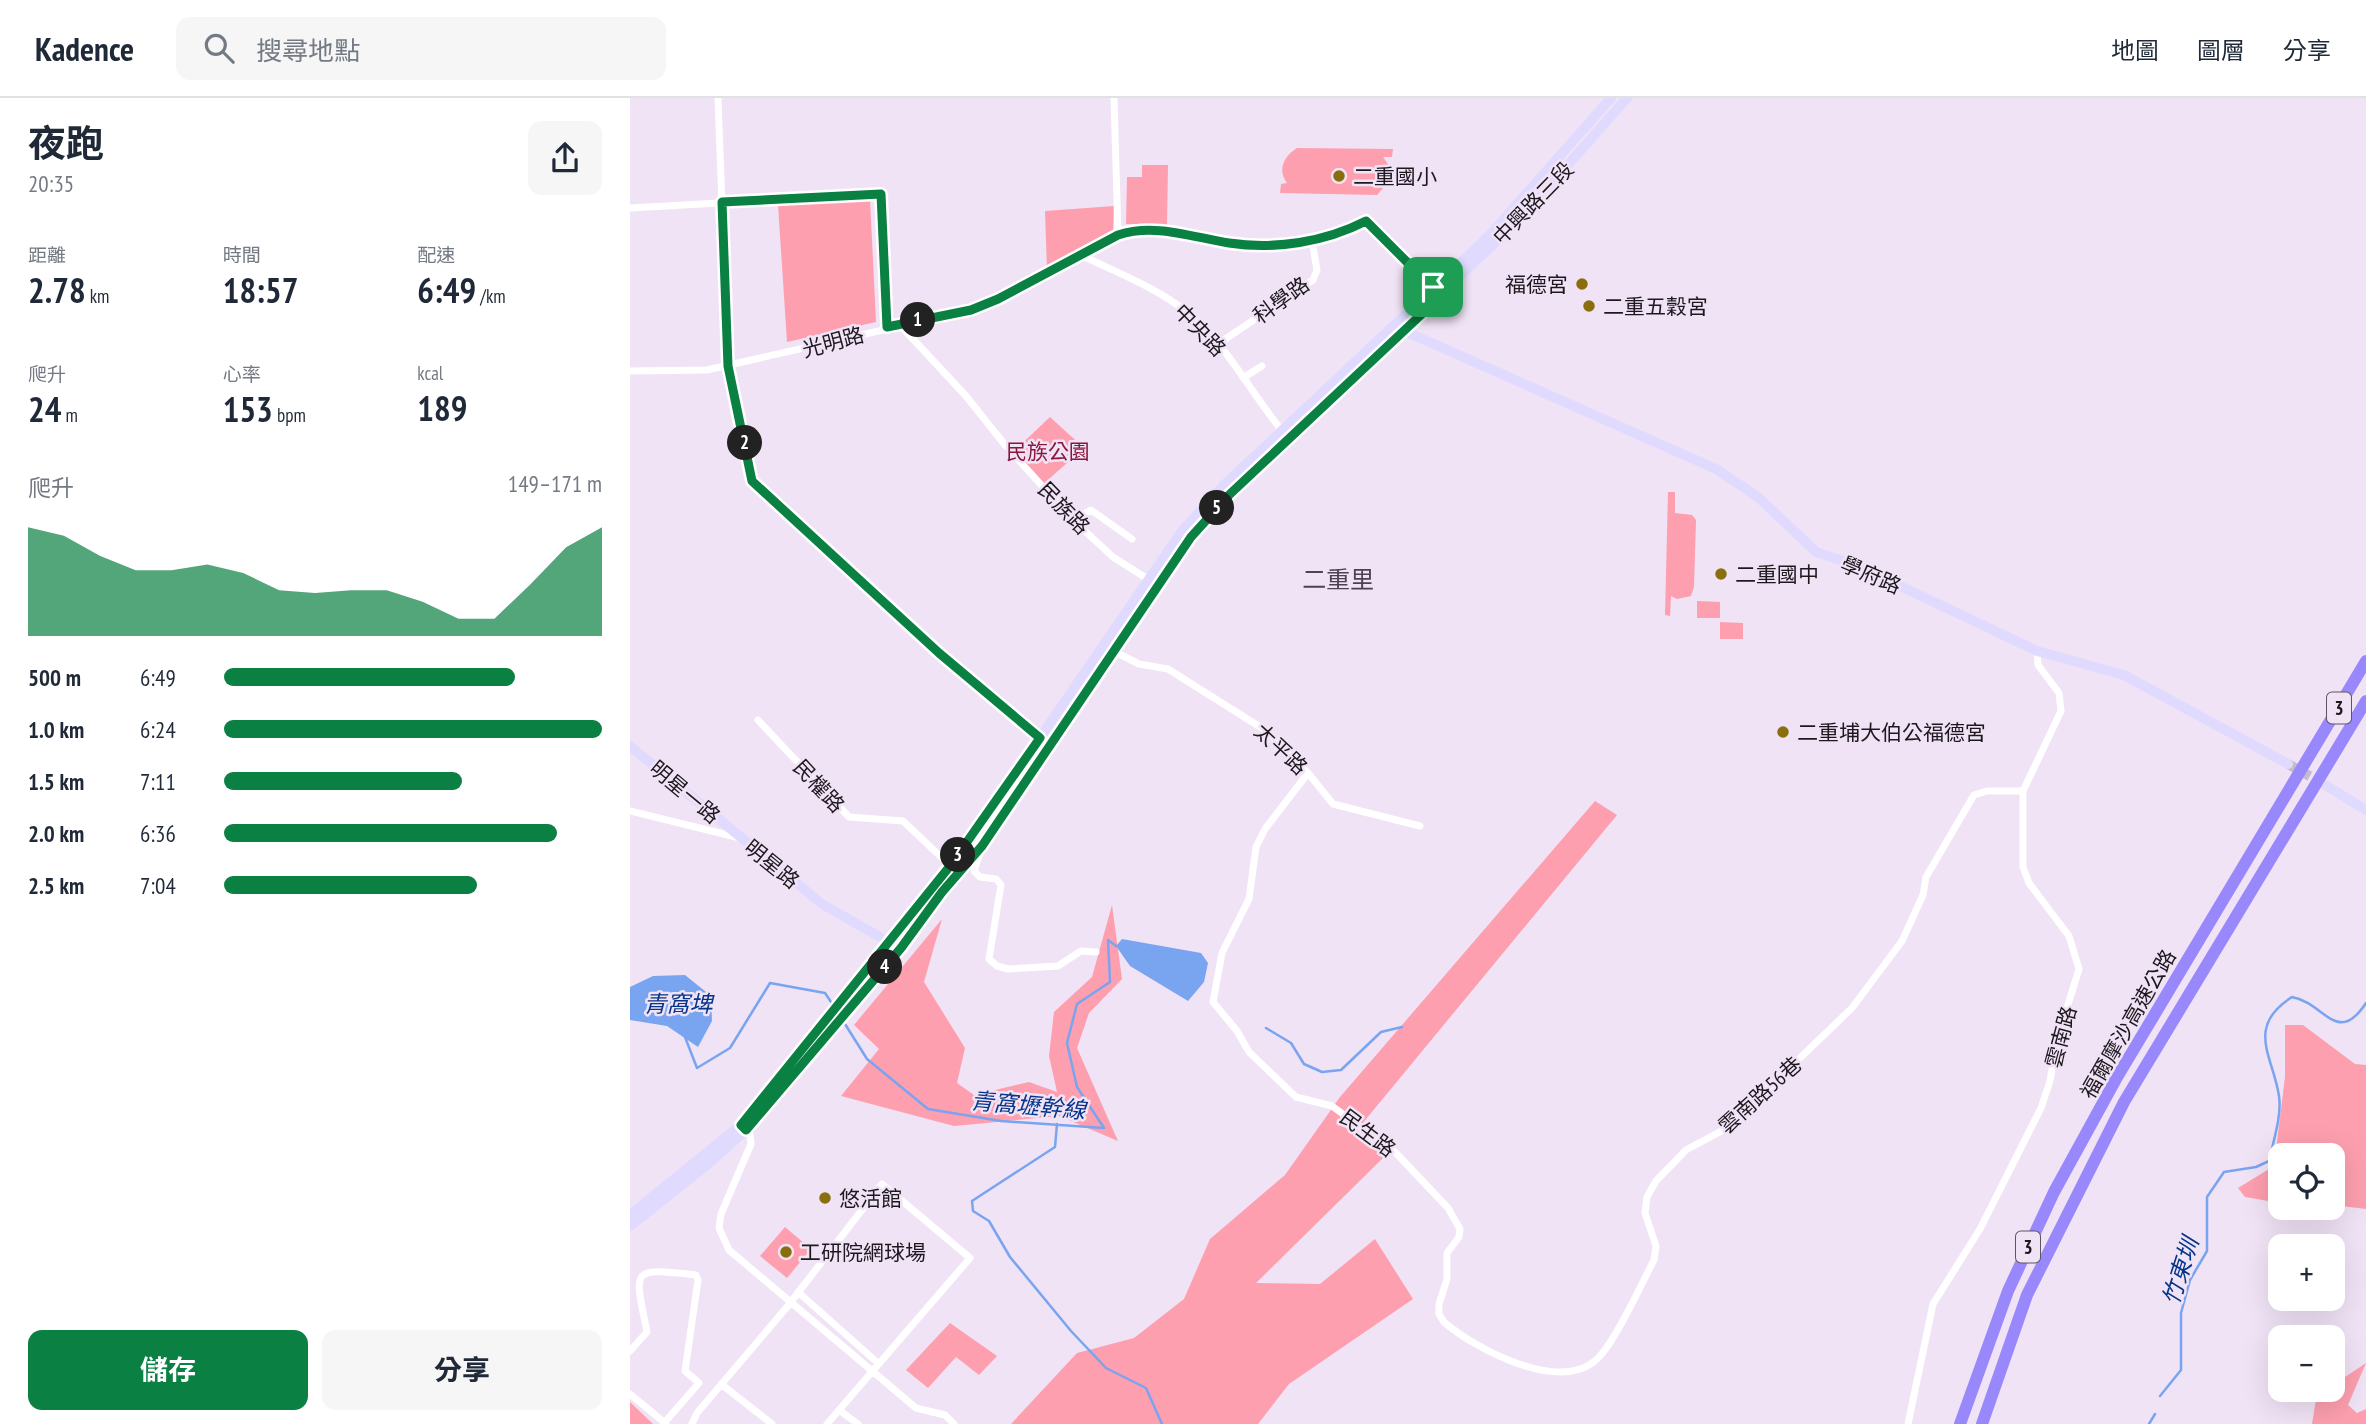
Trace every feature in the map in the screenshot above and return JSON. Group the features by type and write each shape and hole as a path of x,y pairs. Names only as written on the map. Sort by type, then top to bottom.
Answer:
{"highway":[{"name":"福爾摩沙高速公路","path":"1960,1424 2008,1291 2054,1192 2123,1068 2366,661"},
{"name":"福爾摩沙高速公路","path":"1982,1424 2027,1295 2124,1102 2366,701"}],"main road":[{"name":"中興路三段","path":"1153,582 1230,494 1289,439 1399,327 1433,287 1514,210 1611,98"},
{"name":"中興路三段","path":"743,1127 889,939 950,866 1044,742 1153,582 1182,531 1214,495 1281,430 1399,327 1441,296 1541,198 1627,98"},
{"name":"學府路","path":"1399,327 1716,469 1758,497 1816,552 1858,566 2037,651 2124,675 2288,764"},
{"name":"中興路三段","path":"743,1127 901,948 982,846 1044,742"},
{"name":"明星一路","path":"630,746 740,838"},
{"path":"2325,785 2366,810"},
{"name":"明星路","path":"740,838 822,904 901,948"},
{"path":"630,1215 743,1127"},
{"path":"630,1226 708,1164 743,1127"}],"street":[{"path":"718,98 728,366 752,481 939,653 1044,742"},
{"path":"1114,98 1118,235"},
{"path":"630,208 881,194 887,327"},
{"name":"光明路","path":"630,371 707,370 792,353 899,324 971,310 1083,256 1118,235 1136,229 1160,230 1259,246 1312,241 1343,233 1366,221 1441,296"},
{"name":"科學路","path":"1218,344 1312,280 1317,270 1312,241"},
{"name":"中央路","path":"1083,256 1168,298 1189,314 1218,344 1289,439"},
{"name":"民族路","path":"899,324 1073,520 1114,557 1153,582"},
{"path":"1243,378 1262,366"},
{"path":"1073,520 1091,510 1132,539"},
{"name":"太平路","path":"1109,648 1139,664 1168,669 1268,732 1308,773 1333,804 1420,826"},
{"name":"雲南路","path":"1908,1424 1933,1304 1980,1229 2041,1108 2050,1081 2057,1040 2079,970 2069,936 2029,883 2023,867 2024,792 2031,768 2061,710 2059,693 2038,665 2037,651"},
{"name":"民權路","path":"758,720 849,817 903,821 959,874"},
{"name":"民生路","path":"1308,773 1265,829 1256,847 1249,899 1222,953 1213,1002 1237,1031 1249,1052 1296,1097 1332,1106 1372,1132 1439,1197 1457,1221"},
{"name":"雲南路56巷","path":"1457,1221 1459,1237 1447,1253 1447,1279 1439,1314 1453,1330 1512,1361 1545,1373 1562,1373 1597,1360 1654,1260 1656,1246 1645,1213 1647,1197 1656,1181 1686,1150 1727,1128 1852,1008 1902,941 1923,895 1926,877 1974,795 1987,791 2024,792"},
{"name":"明星路","path":"630,811 740,838"},
{"path":"971,838 982,846 974,871 980,877 996,879 1001,886 989,948 989,959 996,966 1009,969 1058,966 1082,951 1096,952"},
{"path":"743,1127 751,1144 721,1214 719,1228 722,1239 739,1260 916,1408 945,1415 954,1424"},
{"path":"692,1424 697,1413 791,1301 882,1184 970,1258 827,1424"},
{"path":"630,1352 647,1332 638,1282 642,1274 649,1270 696,1275 698,1280 685,1371 699,1383 665,1423 630,1394"},
{"path":"797,1292 879,1364"},
{"path":"722,1384 772,1424"},
{"path":"839,1410 858,1424"}],"green space":[{"path":"1297,148 1393,149 1392,157 1383,157 1390,167 1390,180 1377,195 1280,193 1281,184 1287,183 1283,164"},
{"path":"1142,165 1168,165 1167,225 1126,224 1127,177 1142,177"},
{"path":"870,199 876,322 787,342 778,205"},
{"path":"1114,206 1113,231 1047,270 1045,211"},
{"name":"民族公園","path":"1050,417 1084,448 1041,486 1011,454"},
{"path":"1668,492 1675,492 1675,513 1692,515 1696,520 1694,587 1691,596 1677,599 1671,596 1670,616 1665,615"},
{"path":"1697,601 1720,602 1720,618 1697,618"},
{"path":"1720,622 1743,623 1743,639 1720,639"},
{"path":"1595,801 1617,815 1357,1130 1383,1158 1256,1283 1320,1284 1375,1239 1413,1299 1289,1384 1258,1424 1011,1424 1077,1353 1134,1338 1184,1299 1210,1239 1285,1175 1340,1097"},
{"path":"1112,905 1122,979 1089,1013 1077,1048 1118,1141 1059,1116 954,1126 841,1096 879,1049 854,1025 942,919 924,982 965,1048 957,1083 974,1095 1029,1082 1057,1092 1049,1056 1054,1012 1092,977"},
{"path":"2285,1025 2303,1025 2355,1064 2366,1065 2366,1209 2345,1206 2345,1143 2277,1143 2285,1077"},
{"path":"2268,1170 2268,1201 2245,1197 2238,1188"},
{"name":"工研院網球場","path":"785,1227 811,1249 787,1278 760,1256"},
{"path":"950,1323 997,1356 979,1375 956,1357 928,1388 906,1370"},
{"path":"2366,1363 2348,1405 2357,1413 2366,1409 2366,1424 2312,1424 2316,1402 2345,1402 2345,1377"},
{"path":"630,1402 653,1424 630,1424"}],"water":[{"path":"1122,939 1201,953 1208,963 1204,982 1188,1001 1130,966 1116,946"},
{"name":"青窩埤","path":"685,975 711,996 712,1021 698,1047 667,1026 630,1020 630,987 653,976"}],"waterway":[{"name":"青窩壢幹線","path":"845,1024 867,1059 928,1109 1001,1121 1104,1128 1077,1087 1067,1043 1077,1004 1110,982 1108,940 1116,946"},
{"name":"青窩壢幹線","path":"685,1037 697,1068 730,1048 770,983 825,993 833,1005"},
{"name":"竹東圳","path":"2160,1396 2181,1370 2181,1313 2190,1280 2207,1251 2207,1197 2224,1172 2256,1167 2269,1161 2280,1104 2266,1043 2269,1020 2278,1008 2292,997 2339,1022 2356,1016 2366,1003"},
{"path":"1266,1028 1291,1043 1304,1064 1322,1072 1341,1070 1381,1032 1402,1027"},
{"path":"1057,1124 1055,1147 972,1201 973,1211 989,1221 1010,1257 1071,1331 1106,1368 1146,1388 1162,1424"},
{"name":"竹東圳","path":"2149,1424 2155,1414"}],"tunnel":[{"path":"2288,764 2324,784"}],"place":[{"name":"二重國小","path":"1339,176"},
{"name":"福德宮","path":"1582,284"},
{"name":"二重五穀宮","path":"1589,306"},
{"name":"二重國中","path":"1721,574"},
{"name":"二重埔大伯公福德宮","path":"1783,732"},
{"name":"悠活館","path":"825,1198"},
{"name":"工研院網球場","path":"786,1252"}],"district":[{"name":"二重里","path":"1338,579"}],"route":[{"path":"881,194 887,327 971,310 1083,256 1118,235 1136,229 1160,230 1259,246 1312,241 1343,233 1366,221 1433,287 1441,296 1230,494 1191,537 1074,706 982,846 942,892 901,948 746,1130 741,1125 950,866 1040,738 1009,715 939,653 752,481 728,366 722,202 881,194"}]}
